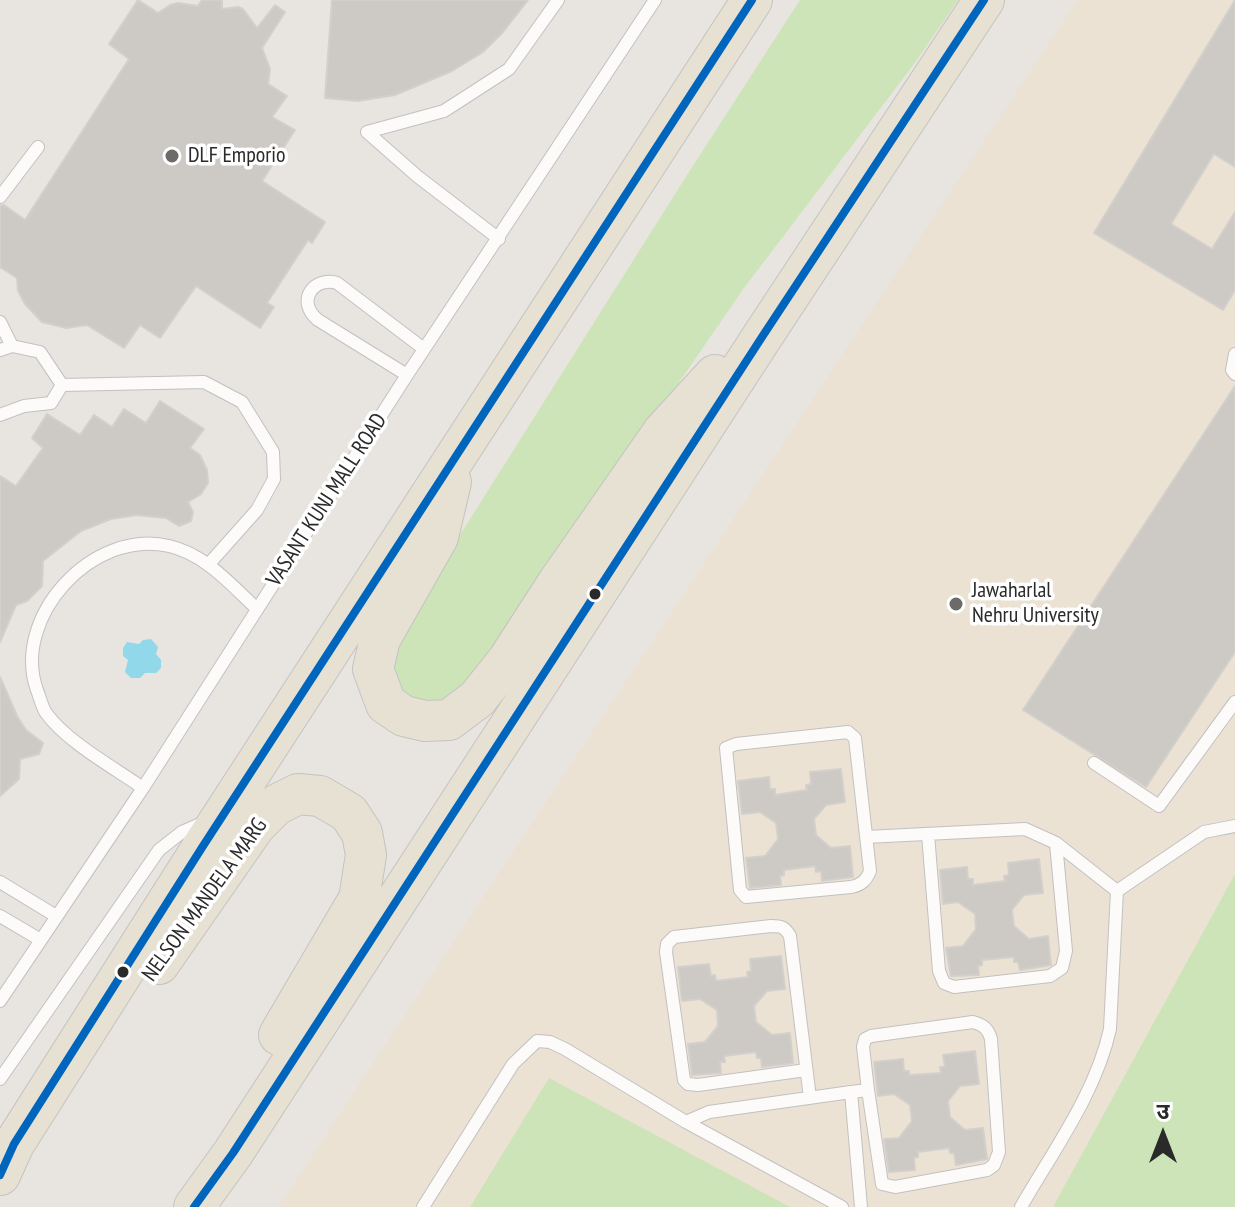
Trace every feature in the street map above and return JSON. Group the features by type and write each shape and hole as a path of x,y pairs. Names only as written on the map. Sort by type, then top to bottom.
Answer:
{"main road":[{"name":"NELSON MANDELA MARG","path":"0,1175 14,1144 222,817 752,0"},
{"path":"194,1207 242,1140 984,0"},
{"path":"458,453 438,537 380,639 373,669 386,704 404,716 425,721 449,720 477,699 508,660 663,432 709,380 762,337"},
{"name":"NELSON MANDELA MARG","path":"0,1195 255,826 276,805 298,794 320,796 349,813 362,833 366,855 359,899 179,1207"}],"lane":[{"path":"499,239 417,176 367,132 444,111 509,69 558,0"},
{"name":"VASANT KUNJ MALL ROAD","path":"0,1001 143,788 407,375 655,0"},
{"path":"0,197 38,147"},
{"path":"407,375 318,320 306,304 308,297 321,283 337,283 424,349"},
{"path":"0,322 6,348 40,352 62,385"},
{"path":"1235,354 1232,370 1235,374"},
{"path":"62,385 204,382 242,402 273,452 274,479 257,510 208,565"},
{"path":"0,415 24,406 51,403 62,385"},
{"path":"143,788 59,727 44,711 31,674 30,653 38,623 55,596 84,565 111,552 140,544 165,545 187,551 208,565 257,609"},
{"path":"1094,763 1159,806 1235,702"},
{"path":"848,732 855,738 866,837 870,871 858,886 746,897 740,890 726,748 736,744 848,732"},
{"path":"0,1079 159,850 182,832 222,817"},
{"path":"1117,891 1204,832 1235,826"},
{"path":"866,837 1025,829 1056,843 1117,891"},
{"path":"928,834 939,971 944,983 954,987 1050,976 1062,968 1066,951 1056,843"},
{"path":"0,882 56,916"},
{"path":"1021,1207 1095,1077 1106,1045 1110,1029 1117,891"},
{"path":"0,916 39,939"},
{"path":"806,1070 688,1084 684,1080 667,944 674,937 771,926 786,929 790,936 810,1098"},
{"path":"973,1022 981,1024 988,1030 991,1039 999,1152 994,1165 987,1170 895,1187 882,1184 868,1090 863,1047 865,1039 973,1022"},
{"path":"423,1207 513,1064 537,1041 550,1042 565,1049 686,1122 842,1207"},
{"path":"686,1122 709,1112 868,1090"},
{"path":"851,1092 861,1207"}],"shaded area":[{"name":"Jawaharlal Nehru University","path":"1077,0 1235,0 1235,1207 278,1207"}],"green space":[{"path":"800,0 958,0 914,64 744,288 476,677 435,707 395,691 389,651 395,638"},
{"path":"1235,874 1235,1207 1053,1207"},
{"path":"549,1078 790,1207 470,1207"}],"water":[{"path":"151,639 158,647 156,654 161,660 161,668 156,673 131,678 125,672 128,660 123,656 123,648 127,642 139,644"}],"building":[{"name":"DLF Emporio","path":"138,0 158,13 178,3 198,6 202,0 222,0 222,9 243,9 257,28 275,5 285,12 262,48 270,69 268,84 287,96 272,117 295,130 262,181 325,222 312,243 308,240 267,303 274,307 260,328 196,286 160,338 140,325 124,348 87,325 66,328 42,322 25,304 18,291 17,278 0,267 0,206 4,205 25,220 129,59 109,44"},
{"path":"332,0 528,0 483,52 452,71 395,95 358,101 325,98"},
{"path":"1235,0 1235,167 1214,154 1171,224 1212,249 1235,212 1235,290 1223,310 1094,233"},
{"path":"1235,386 1235,652 1146,787 1023,710"},
{"path":"160,401 204,429 190,448 200,455 207,470 208,483 201,494 188,502 193,512 191,521 179,526 166,518 137,515 111,519 81,531 43,561 42,586 27,601 16,605 0,642 0,476 16,486 43,448 32,438 47,414 80,435 94,415 112,427 124,409 146,423"},
{"path":"0,677 26,730 43,743 39,754 20,759 19,779 0,796"},
{"path":"841,769 845,802 826,805 814,819 816,835 831,848 850,846 853,877 822,881 821,871 816,872 815,866 784,870 784,875 780,876 781,885 750,888 746,858 765,856 778,839 776,823 760,812 742,814 738,781 769,777 770,789 775,789 775,795 807,790 806,785 811,784 810,772"},
{"path":"1039,859 1043,893 1024,895 1012,910 1014,926 1029,939 1048,936 1051,965 1020,970 1014,957 982,960 982,965 978,966 979,975 951,976 946,948 963,946 976,929 975,914 958,902 943,904 940,870 967,867 968,879 973,879 973,885 1005,881 1004,876 1009,875 1008,863"},
{"path":"781,956 785,989 767,991 754,1006 756,1022 772,1035 790,1033 793,1063 762,1067 761,1058 757,1058 756,1052 724,1056 725,1062 720,1062 721,1073 692,1075 688,1044 705,1042 718,1026 717,1010 700,999 682,1001 678,967 709,964 711,976 715,975 716,981 748,977 750,959"},
{"path":"975,1051 979,1084 960,1086 948,1101 950,1117 965,1130 983,1128 987,1159 956,1165 954,1153 950,1153 949,1148 918,1152 918,1157 914,1158 915,1170 889,1172 884,1139 899,1138 912,1121 910,1105 894,1094 878,1096 874,1062 903,1059 904,1071 909,1071 909,1075 941,1073 940,1067 945,1067 943,1055"}],"transit line":[{"path":"0,1175 14,1144 203,846 752,0"},
{"path":"194,1207 233,1153 984,0"}],"place":[{"name":"DLF Emporio","path":"172,156"},
{"name":"Jawaharlal Nehru University","path":"956,604"}]}
